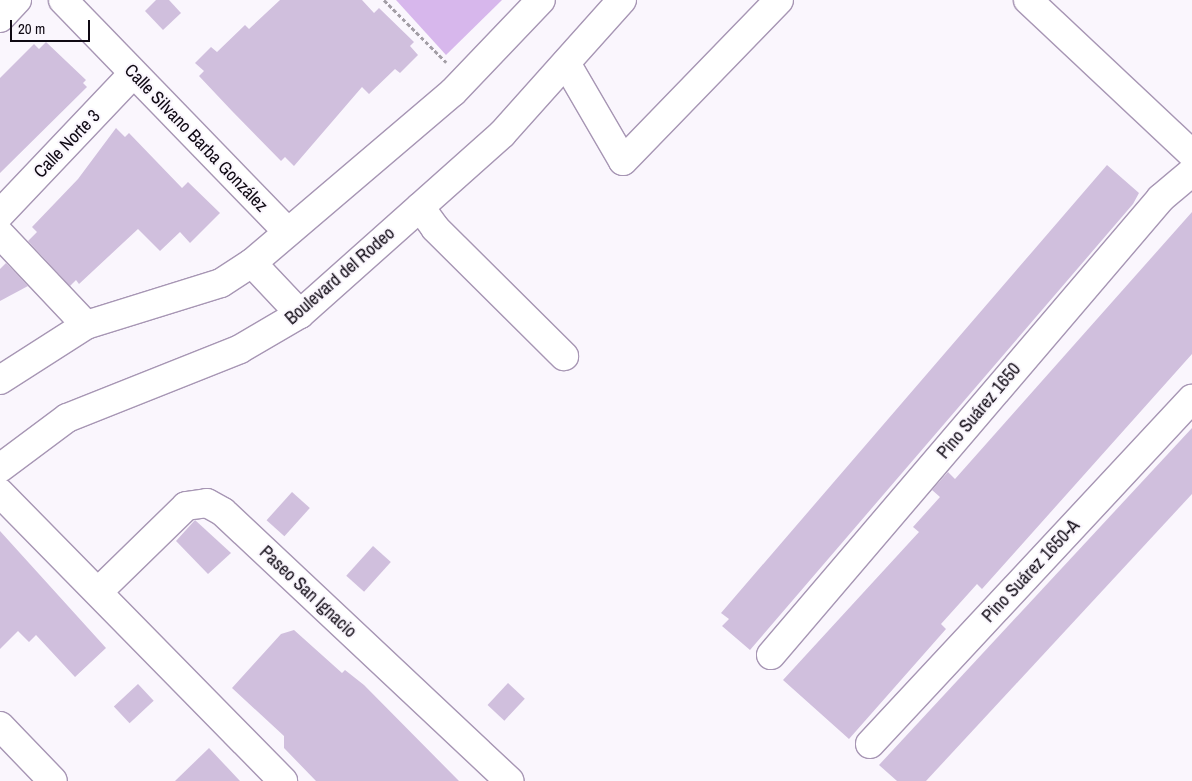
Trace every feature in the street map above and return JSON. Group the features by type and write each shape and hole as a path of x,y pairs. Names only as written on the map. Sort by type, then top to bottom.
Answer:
{"street":[{"path":"0,18 17,0"},
{"name":"Calle Silvano Barba González","path":"63,0 288,232"},
{"path":"0,380 86,325 221,283 252,263 454,92 541,0"},
{"name":"Boulevard del Rodeo","path":"0,468 67,418 240,349 300,314 502,134 622,0"},
{"path":"566,64 623,160 779,0"},
{"path":"1028,0 1192,154"},
{"name":"Calle Norte 3","path":"0,214 134,74"},
{"name":"Pino Suárez 1650","path":"771,655 1160,198 1192,172"},
{"path":"420,206 435,228 564,356"},
{"path":"0,234 86,325"},
{"path":"252,263 300,314"},
{"name":"Pino Suárez 1650-A","path":"870,744 1192,399"},
{"path":"0,493 100,590 283,781"},
{"name":"Paseo San Ignacio","path":"100,590 186,506 207,503 223,512 509,781"},
{"path":"0,726 53,781"}],"path":[{"path":"384,0 446,63"}],"shaded area":[{"path":"396,0 502,0 446,55"}],"building":[{"path":"156,0 169,0 181,13 163,30 145,11"},
{"path":"280,0 362,0 374,13 379,8 414,42 410,46 418,55 400,73 395,69 369,94 362,87 294,166 285,157 281,161 232,111 199,76 204,71 195,63 211,47 217,52 245,25 249,29"},
{"path":"46,42 86,80 83,83 87,87 0,173 0,78 34,44 39,49"},
{"path":"116,128 125,137 129,133 182,188 188,182 220,213 190,243 180,232 160,251 138,229 79,284 76,280 70,286 28,241 37,232 32,227 78,179"},
{"path":"1107,165 1139,193 1133,204 750,650 722,626 729,619 721,613"},
{"path":"1192,212 1192,354 982,589 977,584 941,624 946,629 849,739 783,680 919,532 913,527 940,497 932,490 948,472 955,479"},
{"path":"6,263 28,286 0,301 0,269"},
{"path":"1192,428 1192,494 926,781 897,781 879,765"},
{"path":"292,492 310,508 284,536 267,520"},
{"path":"195,520 231,553 208,574 176,541"},
{"path":"0,531 106,648 75,677 36,635 29,642 18,631 0,649"},
{"path":"373,546 391,562 364,592 346,576"},
{"path":"294,630 342,673 345,670 364,685 459,781 316,781 284,748 284,736 232,688 281,634"},
{"path":"508,683 525,699 504,721 488,705"},
{"path":"138,684 154,701 130,723 114,707"},
{"path":"209,748 240,781 175,781"}]}
